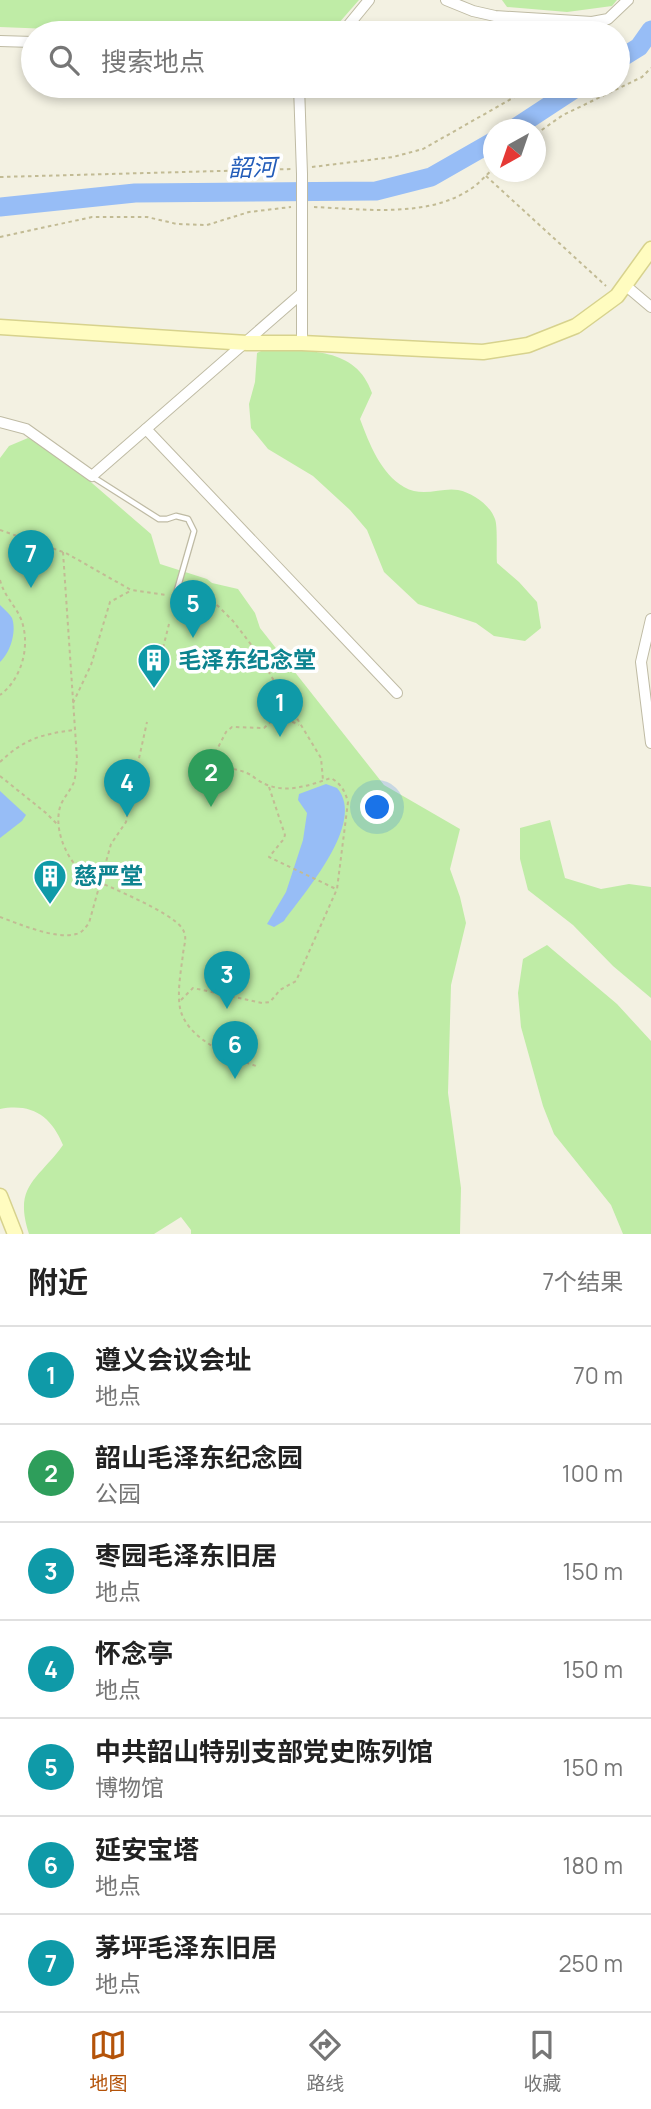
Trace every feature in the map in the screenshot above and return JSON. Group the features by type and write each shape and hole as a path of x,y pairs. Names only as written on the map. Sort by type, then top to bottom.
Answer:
{"main road":[{"path":"0,327 247,343 483,352 527,345 576,326 621,290 651,249"},
{"path":"0,1196 15,1234"}],"street":[{"path":"352,21 369,0"},
{"path":"446,0 495,16 576,21"},
{"path":"597,21 608,19 628,0"},
{"path":"0,41 21,41"},
{"path":"299,98 302,343"},
{"path":"621,290 651,307"},
{"path":"0,422 26,429 92,476 302,293"},
{"path":"146,429 397,693"},
{"path":"651,619 641,663 651,743"}],"lane":[{"path":"92,476 159,519 176,516 188,519 194,531 175,597"}],"path":[{"path":"630,83 642,77 651,68"},
{"path":"0,177 302,171 393,157 423,149 513,98"},
{"path":"546,127 563,115 598,98"},
{"path":"0,237 92,217 147,217 177,224 207,225 249,212 302,204 382,211 416,207 451,199 470,190 483,177"},
{"path":"493,182 621,290"},
{"path":"0,530 62,552 131,590 215,603 256,651 321,758 323,780"},
{"path":"62,552 77,759 74,781 59,809 58,826 66,850 77,869 180,925 186,935 180,1010 188,1026 209,1045 259,1067"},
{"path":"0,580 3,593 21,619 24,640 21,670 8,689 0,695"},
{"path":"72,706 91,666 110,602 131,590"},
{"path":"158,668 169,624"},
{"path":"180,1003 183,996 193,988 262,1003 270,1002 279,990 296,981 337,889 348,802 345,791 338,782 331,778 302,788 268,785 236,768 212,768 210,763 232,727 264,728 278,715 299,725"},
{"path":"0,917 65,936 79,934 89,923 111,844 126,822 135,780 139,782 141,773 136,772 147,722"},
{"path":"0,762 16,747 45,734 74,730"},
{"path":"0,776 58,826"},
{"path":"268,785 285,835 284,840 269,857 337,889"}],"green space":[{"path":"0,0 359,0 341,21 21,21 21,28 0,27"},
{"path":"502,0 617,0 612,6 567,12 507,7"},
{"path":"267,348 329,354 355,367 365,378 372,393 360,419 382,466 396,481 411,490 458,490 485,504 496,523 497,563 537,602 541,628 525,641 494,636 476,623 418,604 384,572 367,530 350,510 313,476 268,449 251,428 249,404 255,382 257,353"},
{"path":"28,438 55,453 151,534 160,564 212,583 238,589 255,613 260,628 384,785 460,829 450,869 466,923 451,985 448,1093 461,1188 460,1234 191,1234 181,1217 154,1234 29,1234 25,1218 26,1194 63,1145 53,1126 39,1114 22,1108 0,1109 0,458 9,446"},
{"path":"550,820 565,878 601,889 629,884 651,887 651,998 613,966 573,925 528,890 520,859 520,828"},
{"path":"547,945 617,1004 651,1041 651,1234 623,1234 611,1205 554,1134 543,1106 521,1027 518,993 523,959"}],"water":[{"path":"0,605 12,618 14,630 10,648 0,662"},
{"path":"326,784 337,788 344,802 344,819 339,838 305,893 284,921 274,927 267,924 286,892 303,840 307,813 298,800 299,794"},
{"path":"0,791 26,815 0,838"}],"waterway":[{"name":"韶河","path":"630,53 639,47 651,30"},
{"name":"韶河","path":"529,119 561,98"},
{"name":"韶河","path":"0,207 135,193 376,191 431,177 483,147"}],"place":[{"name":"茅坪毛泽东旧居","path":"31,588"},
{"name":"中共韶山特别支部党史陈列馆","path":"193,638"},
{"name":"毛泽东纪念堂","path":"154,690"},
{"name":"遵义会议会址","path":"280,737"},
{"name":"韶山毛泽东纪念园","path":"211,807"},
{"name":"怀念亭","path":"127,817"},
{"name":"慈严堂","path":"50,906"},
{"name":"枣园毛泽东旧居","path":"227,1009"},
{"name":"延安宝塔","path":"235,1079"}]}
